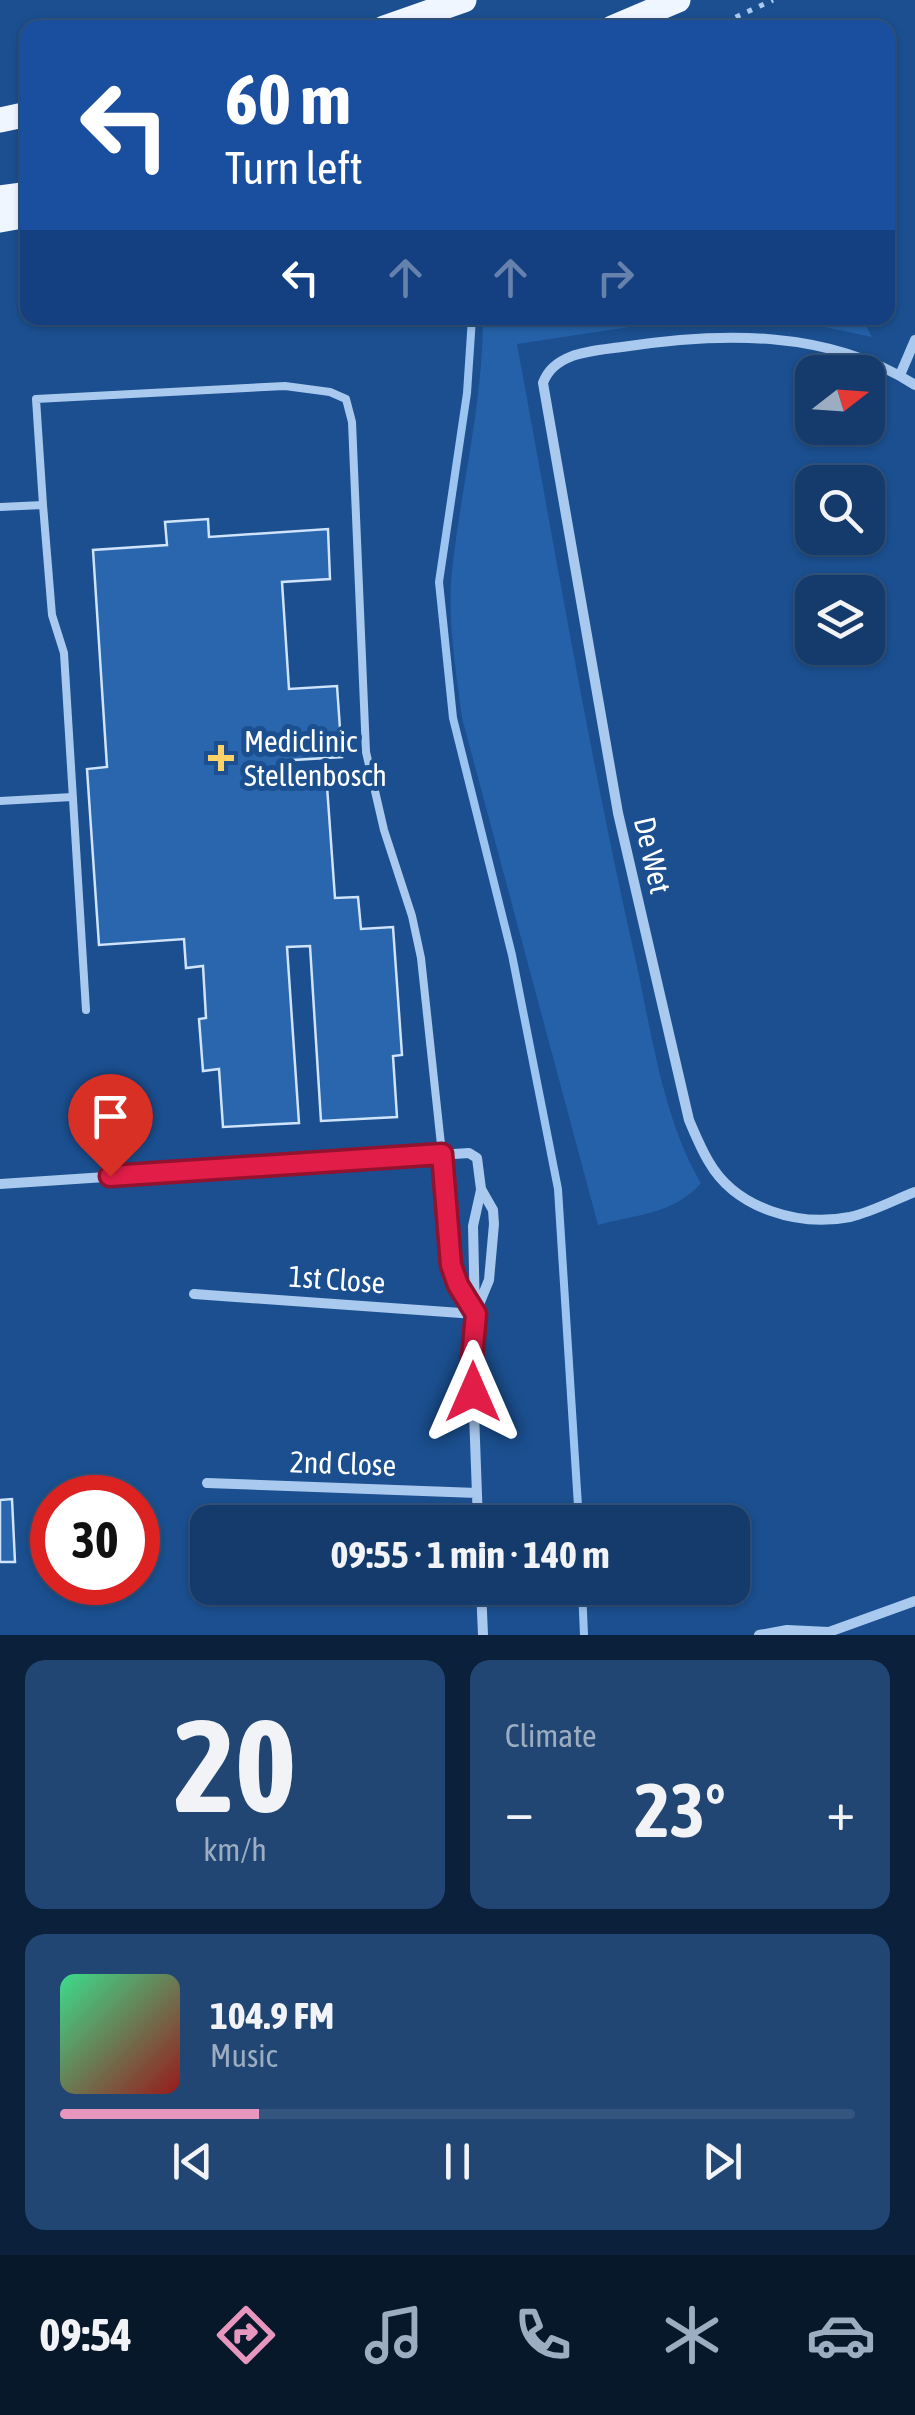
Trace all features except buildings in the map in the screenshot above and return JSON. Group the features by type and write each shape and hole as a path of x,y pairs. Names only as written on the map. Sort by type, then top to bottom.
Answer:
{"main road":[{"path":"407,20 464,0"},
{"path":"631,20 678,0"}],"street":[{"name":"De Wet","path":"900,376 849,354 796,342 686,337 588,352 562,360 548,370 543,383 618,813 689,1120 710,1164 729,1188 755,1206 788,1216 826,1220 853,1216 915,1192"},
{"path":"915,340 900,376 915,385"},
{"path":"0,1184 469,1153 476,1158 482,1189 494,1210 494,1257 476,1314"},
{"path":"442,1154 451,1265 476,1314"},
{"path":"477,1505 472,1358 476,1314 473,1226 482,1189"},
{"name":"1st Close","path":"194,1294 476,1314"},
{"name":"2nd Close","path":"207,1483 477,1493"},
{"path":"759,1635 787,1630 828,1633 915,1601"},
{"path":"482,1605 483,1635"}],"lane":[{"path":"86,1010 64,654 52,614 36,398 285,386 330,392 346,399 352,422 366,752 421,958 442,1154"},
{"path":"0,507 42,505"},
{"path":"0,801 72,797"}],"path":[{"path":"729,20 773,0"}],"shaded area":[{"path":"483,325 643,325 517,344 587,728 653,1044 677,1131 701,1183 666,1207 598,1225 462,718 457,682 451,626 452,571"},
{"path":"815,325 866,325 872,337"}],"waterway":[{"path":"472,325 467,393 439,582 453,718 512,955 558,1189 578,1505"},
{"path":"583,1605 584,1635"}],"place":[{"name":"Mediclinic Stellenbosch","path":"221,758"}],"route":[{"path":"110,1176 442,1154 451,1265 476,1314 473,1392"}]}
